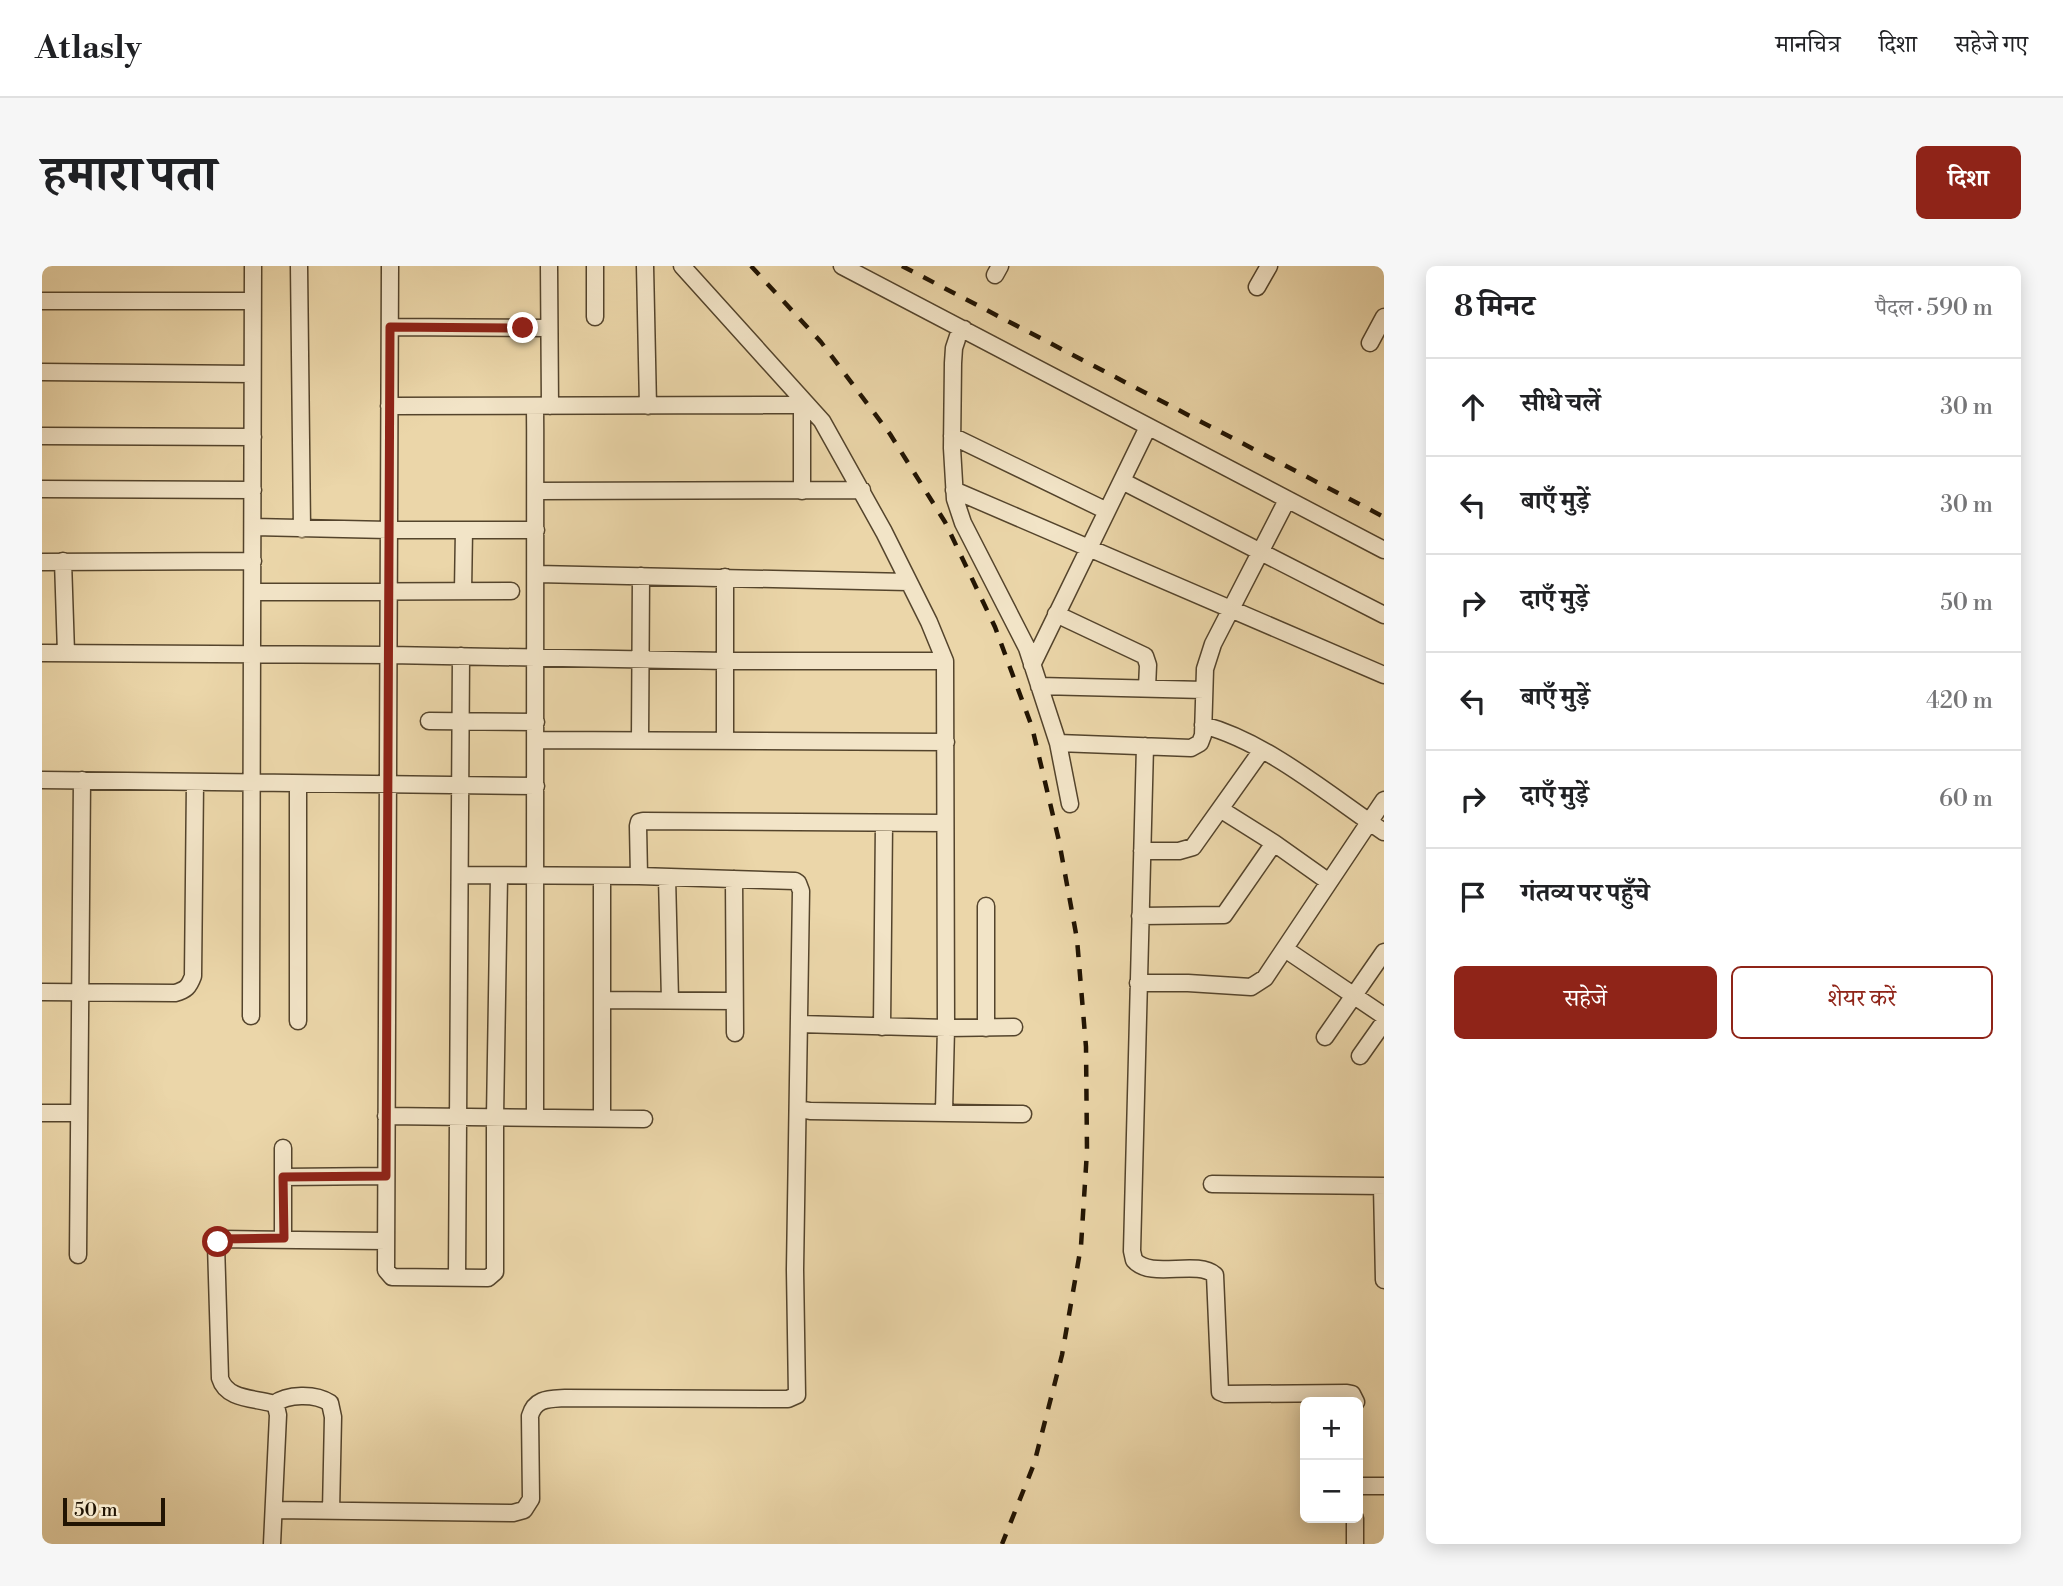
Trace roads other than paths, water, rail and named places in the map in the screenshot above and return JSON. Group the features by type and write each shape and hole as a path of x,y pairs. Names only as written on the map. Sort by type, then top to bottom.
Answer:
{"street":[{"path":"251,1016 253,266"},
{"path":"299,266 302,528"},
{"path":"390,266 386,1270 392,1277 488,1278 495,1272 499,876"},
{"path":"535,1118 536,491 549,328 549,266"},
{"path":"595,266 595,317"},
{"path":"645,266 648,406"},
{"path":"682,266 822,421 862,490 929,621 944,661 944,1111"},
{"path":"842,266 1384,550"},
{"path":"1257,287 1269,266"},
{"path":"42,301 253,301"},
{"path":"1370,343 1384,317"},
{"path":"390,327 549,328"},
{"path":"964,329 954,348 954,490 958,512 1027,648 1058,743 1070,804"},
{"path":"42,372 252,374"},
{"path":"389,406 805,405"},
{"path":"802,491 805,405"},
{"path":"1032,665 1148,427"},
{"path":"42,436 253,437"},
{"path":"953,436 1107,511"},
{"path":"1122,481 1384,615"},
{"path":"42,489 253,490"},
{"path":"536,491 862,490"},
{"path":"954,490 1384,675"},
{"path":"1058,743 1197,746 1202,740 1208,658 1287,500"},
{"path":"253,527 536,530"},
{"path":"463,591 464,530"},
{"path":"63,561 66,653"},
{"path":"42,562 253,561"},
{"path":"537,574 908,582"},
{"path":"640,740 641,576"},
{"path":"725,577 725,740"},
{"path":"253,592 511,591"},
{"path":"1056,614 1144,656 1148,665 1147,688"},
{"path":"42,653 944,661"},
{"path":"457,1277 461,656"},
{"path":"1039,686 1204,690"},
{"path":"429,721 536,722"},
{"path":"1203,725 1223,730 1262,750 1384,832"},
{"path":"536,740 946,742"},
{"path":"1145,746 1132,1251 1134,1261 1145,1268 1206,1270 1215,1275 1220,1392 1347,1393 1354,1397"},
{"path":"1142,851 1188,850 1194,847 1262,750"},
{"path":"42,780 536,786"},
{"path":"78,1255 82,780"},
{"path":"42,992 175,993 190,986 193,976 195,782"},
{"path":"298,784 298,1021"},
{"path":"1138,984 1188,983 1251,987 1265,978 1384,800"},
{"path":"1220,809 1275,843 1329,882"},
{"path":"639,876 638,826 639,822 643,821 945,823"},
{"path":"882,1027 884,823"},
{"path":"1140,916 1224,915 1275,843"},
{"path":"274,1510 513,1513 524,1510 531,1499 530,1416 533,1407 547,1399 794,1398 797,1395 800,887 795,881 639,876 461,875"},
{"path":"602,877 603,1119"},
{"path":"667,877 670,1000"},
{"path":"734,879 735,1033"},
{"path":"986,905 986,1028"},
{"path":"1285,949 1384,1019 1360,1056"},
{"path":"1325,1037 1384,952"},
{"path":"603,1000 734,1001"},
{"path":"799,1024 1014,1027"},
{"path":"799,1109 1023,1114"},
{"path":"42,1113 79,1113"},
{"path":"386,1116 645,1119"},
{"path":"283,1148 284,1238"},
{"path":"283,1177 386,1176"},
{"path":"1212,1184 1383,1186 1384,1280"},
{"path":"274,1404 229,1393 223,1388 220,1378 216,1244 222,1239 386,1241"},
{"path":"274,1404 280,1399 297,1397 324,1399 330,1403 333,1417 331,1511"},
{"path":"271,1544 278,1415 274,1404"},
{"path":"1363,1486 1384,1486"},
{"path":"1355,1523 1355,1544"}],"railway":[{"path":"751,266 821,342 890,434 945,522 995,627 1032,727 1059,841 1077,939 1086,1047 1087,1151 1081,1246 1062,1355 1034,1464 1002,1544"},
{"path":"902,266 1384,517"}]}
